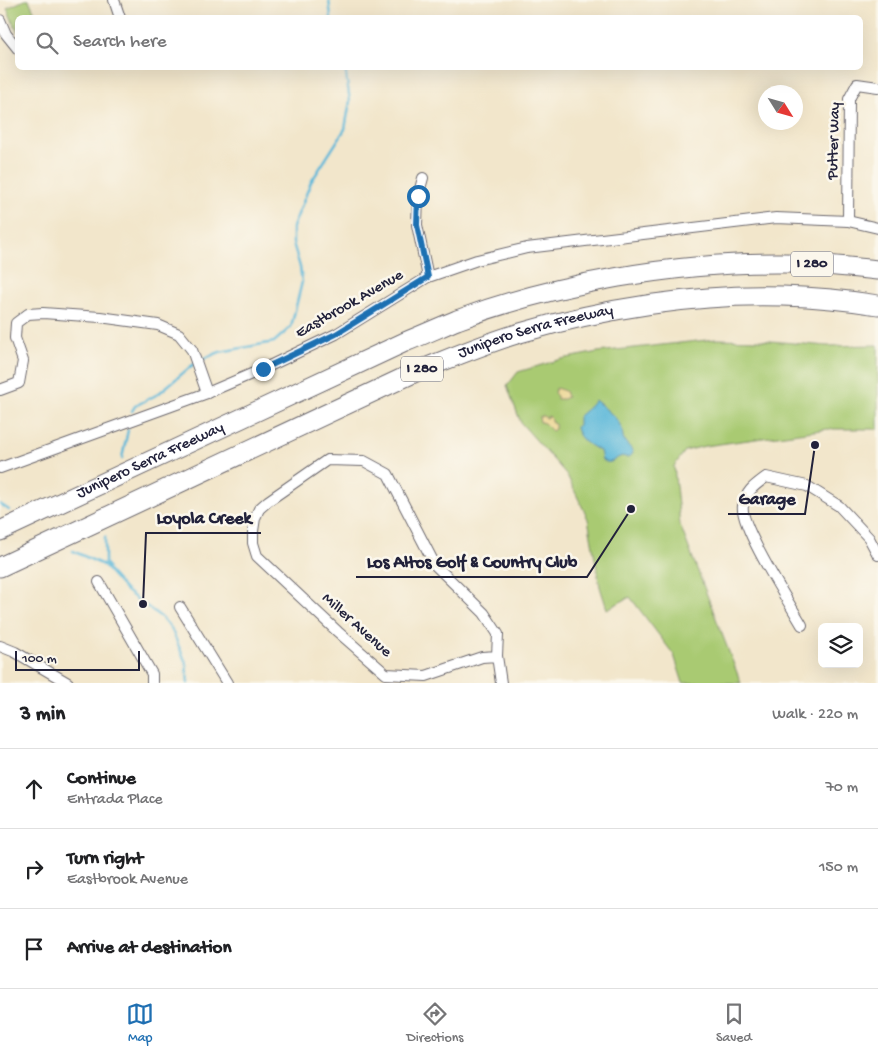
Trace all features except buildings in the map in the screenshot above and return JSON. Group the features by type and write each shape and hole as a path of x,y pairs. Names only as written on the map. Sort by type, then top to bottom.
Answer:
{"highway":[{"name":"Junipero Serra Freeway","path":"0,531 405,342 458,320 513,302 618,278 708,266 786,263 824,264 878,270"},
{"name":"Junipero Serra Freeway","path":"0,567 420,370 469,350 520,333 569,320 621,310 710,298 782,296 878,304"}],"street":[{"path":"114,0 119,15"},
{"path":"0,20 15,44"},
{"name":"Putter Way","path":"848,222 849,99 857,84 878,86"},
{"path":"423,178 418,196 417,225 428,277"},
{"name":"Eastbrook Avenue","path":"0,468 207,393 263,369 336,334 428,277 477,260 527,248 776,218 848,222 878,228"},
{"path":"0,390 19,383 23,361 14,338 16,323 28,314 43,313 100,317 158,325 179,334 192,350 207,393"},
{"name":"Miller Avenue","path":"327,460 364,462 388,474 435,565 484,613 498,634 497,656 482,657 426,676 386,674 257,556 253,542 253,531 259,509 327,460"},
{"path":"802,625 748,530 742,508 748,490 766,478 807,486 839,506 869,538 878,555"},
{"path":"99,582 152,674 152,683"},
{"path":"180,607 227,683"},
{"path":"0,646 15,652 68,683"},
{"path":"497,656 502,683"}],"green space":[{"path":"29,0 36,15 15,15 15,27 7,8"},
{"path":"716,339 759,340 827,346 878,345 878,429 828,429 705,446 685,451 674,466 680,525 741,683 683,683 674,655 630,597 607,609 600,587 588,519 567,475 521,423 507,386 518,372 562,359 598,352"}],"sand":[{"path":"556,388 565,391 567,397 557,399 554,393"},
{"path":"539,417 550,417 552,423 555,424 555,429 552,431 544,423 540,422"}],"water":[{"path":"595,400 609,411 622,428 624,440 633,453 630,457 622,456 610,462 605,462 602,460 600,451 579,436 576,428 578,417"}],"waterway":[{"path":"329,0 331,15"},
{"path":"200,360 220,352 274,342 291,327 302,282 293,243 293,227 311,182 345,129 350,101 345,70"},
{"path":"132,411 135,406 158,394 195,363"},
{"path":"122,458 128,430"},
{"path":"0,504 9,510"},
{"path":"105,537 105,563 108,568"},
{"path":"73,551 103,565 126,591 161,617 171,628 186,663 188,683"}],"place":[{"name":"Garage","path":"815,445"},
{"name":"Los Altos Golf & Country Club","path":"631,509"},
{"name":"Loyola Creek","path":"143,604"}],"route":[{"path":"263,369 336,334 428,277 417,225 418,196"}]}
